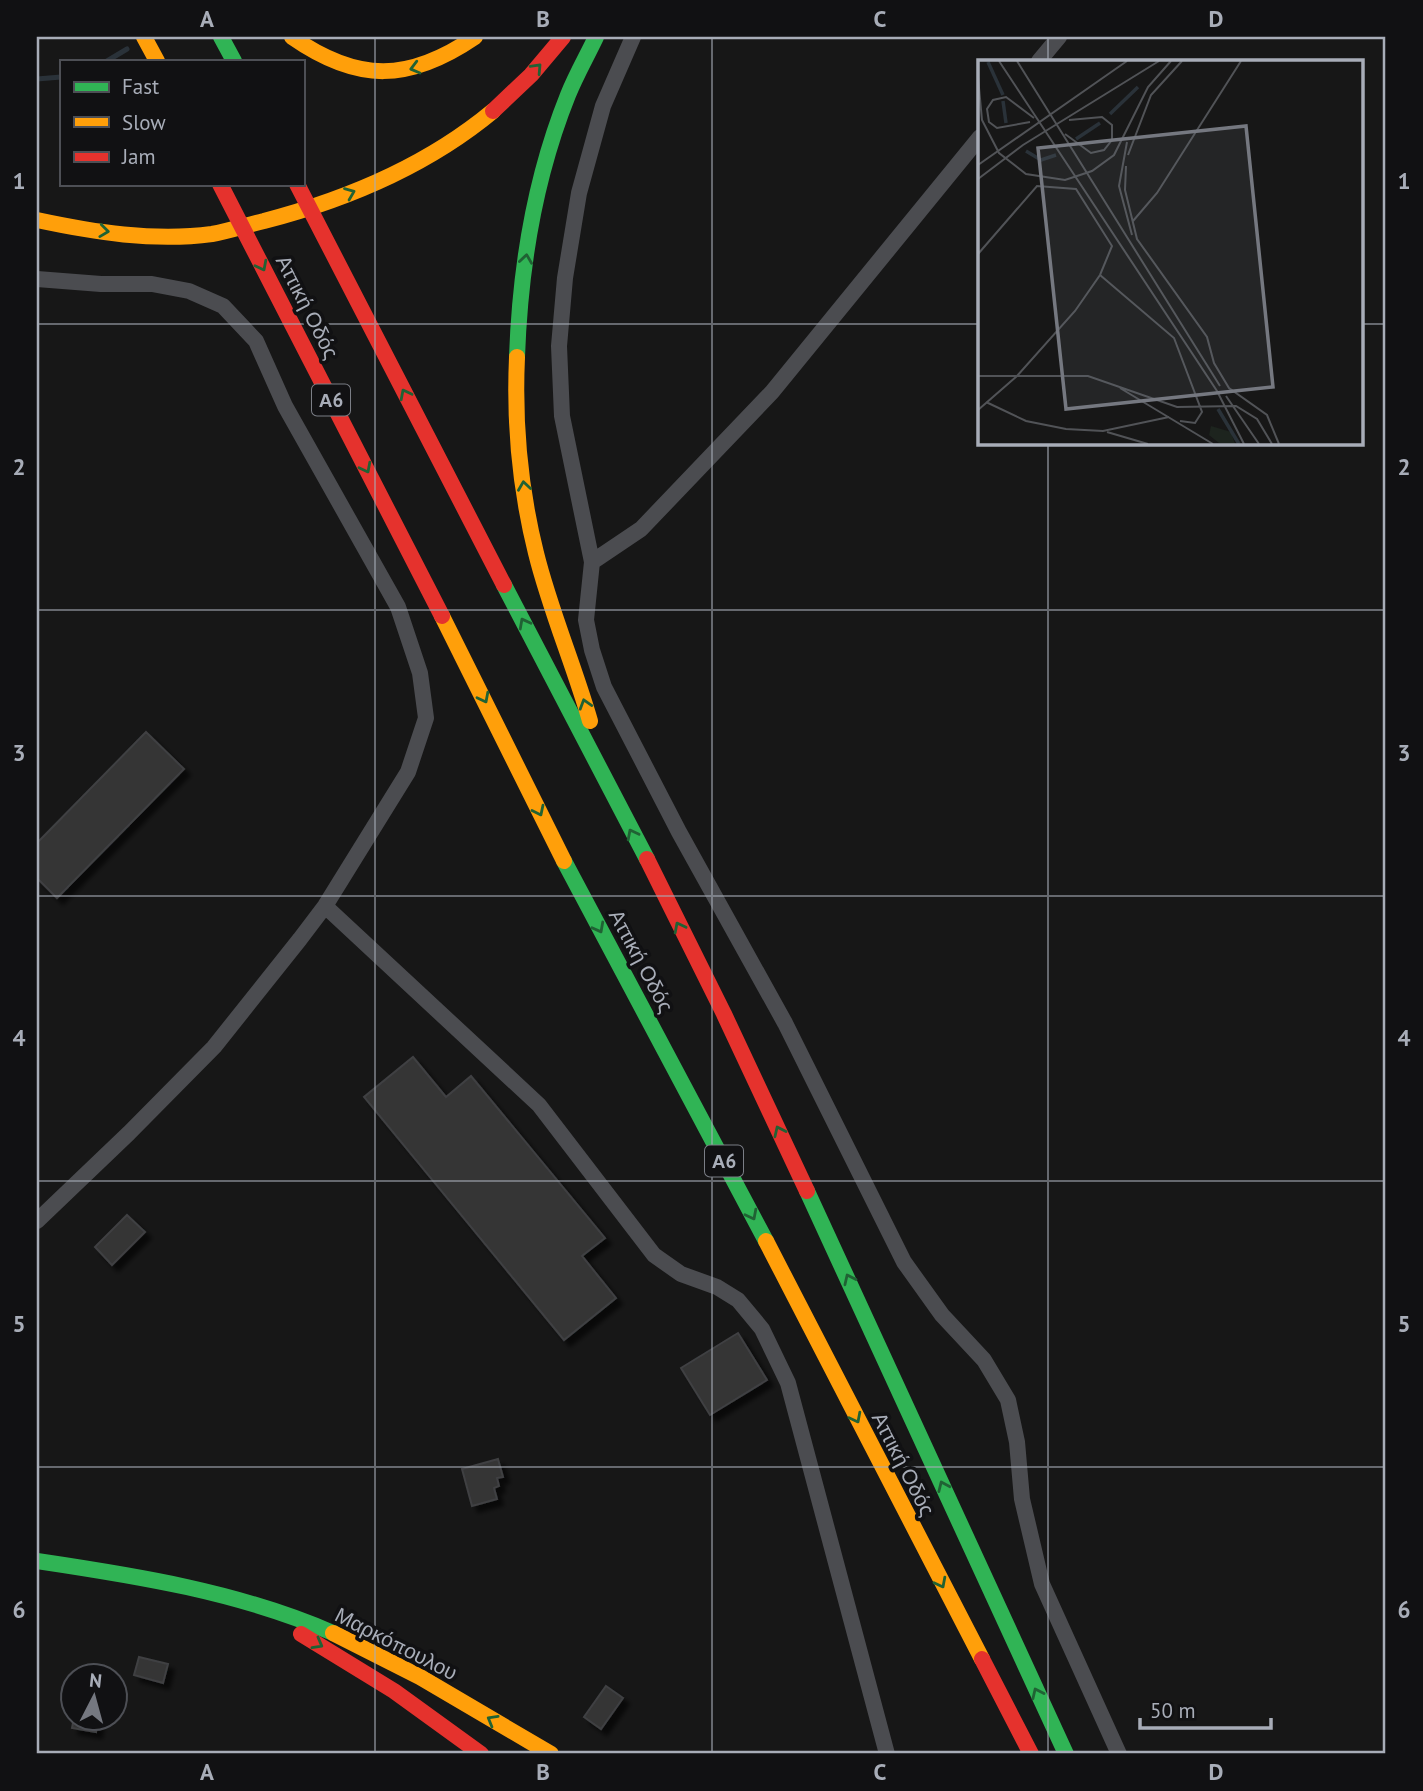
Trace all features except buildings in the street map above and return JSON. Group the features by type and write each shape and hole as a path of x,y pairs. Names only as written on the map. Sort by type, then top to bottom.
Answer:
{"main road":[{"path":"144,37 156,60"},
{"path":"221,37 233,60"},
{"path":"292,37 314,52 336,61 375,72 397,72 431,64 460,49 475,37"},
{"path":"37,219 104,232 156,236 212,234 280,218 350,193 410,164 469,128 510,97 563,37"},
{"path":"596,37 566,103 542,180 524,275 516,383 519,450 531,531 551,607 585,702 601,771"},
{"name":"Αττική Οδός","path":"221,186 442,615 567,868 703,1120 1031,1754"},
{"name":"Αττική Οδός","path":"298,186 601,771 734,1036 850,1281 1066,1754"},
{"name":"Μαρκόπουλου","path":"37,1561 95,1569 212,1594 282,1613 371,1652 551,1754"},
{"name":"Μαρκόπουλου","path":"212,1594 321,1645 394,1691 481,1754"}],"street":[{"path":"633,37 603,106 579,194 565,278 559,346 562,416 592,562 586,620 592,650 604,687 679,832 785,1023 904,1262 942,1315 984,1360 1009,1400 1017,1442 1022,1499 1042,1584 1119,1754"},
{"path":"1041,60 1059,37"},
{"path":"592,562 641,529 772,392 978,139"},
{"path":"37,279 101,284 152,284 189,291 223,306 256,341 285,406 398,607 420,673 426,718 408,772 325,906 214,1047 37,1221"},
{"path":"325,906 539,1105 654,1255 681,1274 717,1287 738,1300 762,1329 788,1383 887,1754"}],"waterway":[{"path":"109,60 127,49"},
{"path":"37,79 60,77"}],"traffic: fast":[{"path":"221,37 233,60"},
{"path":"517,357 526,257 538,191 556,126 596,37"},
{"path":"504,585 647,859"},
{"path":"564,861 766,1241"},
{"path":"807,1191 1066,1754"},
{"path":"37,1561 188,1587 261,1607 333,1633"}],"traffic: slow":[{"path":"144,37 156,60"},
{"path":"292,37 339,63 384,71 405,69 428,62 475,37"},
{"path":"37,220 102,232 146,236 190,236 225,231 325,203 355,191 441,148 493,111"},
{"path":"517,357 519,456 530,529 548,595 590,721"},
{"path":"442,616 564,861"},
{"path":"766,1241 982,1659"},
{"path":"333,1633 420,1677 551,1754"}],"traffic: jam":[{"path":"493,111 531,75 563,37"},
{"path":"221,186 442,616"},
{"path":"298,186 504,585"},
{"path":"647,859 807,1191"},
{"path":"301,1634 394,1691 481,1754"},
{"path":"982,1659 1031,1754"}]}
